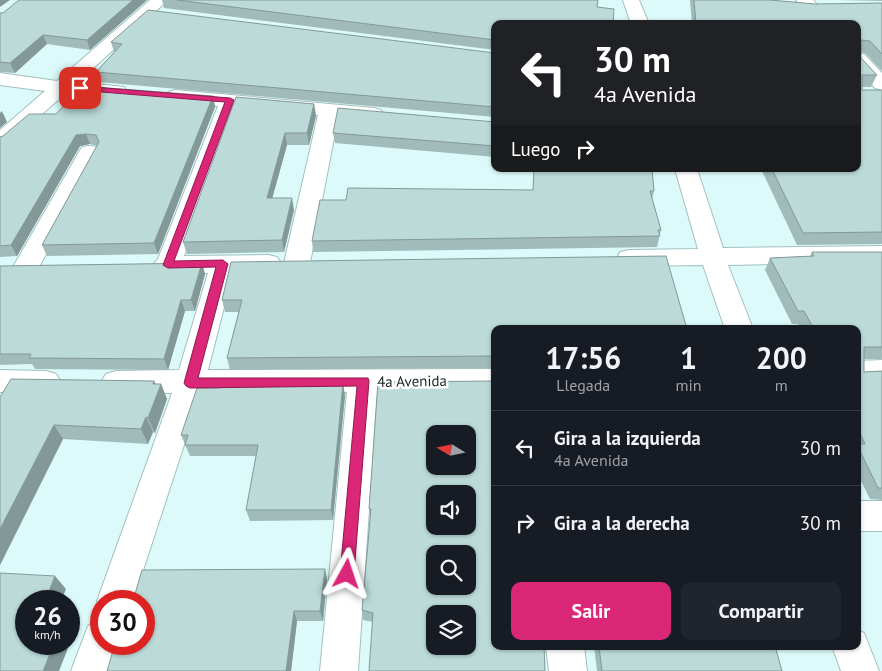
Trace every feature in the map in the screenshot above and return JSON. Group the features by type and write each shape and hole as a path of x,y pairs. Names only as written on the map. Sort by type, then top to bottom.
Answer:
{"street":[{"path":"631,0 638,20"},
{"path":"802,5 828,16"},
{"path":"0,141 61,87 157,9"},
{"path":"861,63 877,91"},
{"path":"0,79 61,87 140,93"},
{"path":"160,95 397,116"},
{"path":"168,265 230,100"},
{"path":"139,265 306,263 329,109"},
{"path":"26,266 90,152"},
{"path":"687,172 713,257 738,325"},
{"path":"604,258 882,254"},
{"path":"118,590 190,383 223,264"},
{"path":"0,267 54,266"},
{"path":"861,372 882,371"},
{"name":"4a Avenida","path":"0,381 190,383 491,380"},
{"path":"339,671 363,381"},
{"path":"861,516 882,516"},
{"path":"565,650 568,671"},
{"path":"852,650 860,671"},
{"path":"90,671 96,655"}],"building":[{"path":"19,0 133,0 87,40 43,35 10,63 0,62 0,13 3,13"},
{"path":"177,0 598,0 597,7 614,9 613,20 491,20 491,39"},
{"path":"694,0 770,0 815,4 882,3 882,54 870,41 861,40 861,20 696,20"},
{"path":"148,10 491,53 491,107 96,72 122,44 111,42"},
{"path":"861,58 877,75 862,75 862,90 882,90 882,232 803,233 773,172 861,172"},
{"path":"82,86 213,96 154,243 42,245 99,142 96,135 86,134 76,135 11,245 0,246 0,137 29,114 56,114"},
{"path":"236,97 314,104 307,133 285,133 267,198 292,198 282,240 183,242"},
{"path":"338,108 491,122 491,146 333,133"},
{"path":"534,172 652,172 654,191 650,191 661,230 658,230 660,236 312,241 320,200 346,200 348,188 533,190"},
{"path":"812,252 882,252 882,347 864,347 864,372 882,371 882,488 878,488 861,453 861,444 865,444 861,435 861,325 812,325 804,311 798,311 770,258 814,256"},
{"path":"666,256 686,325 491,325 491,356 227,358 242,300 222,300 231,262"},
{"path":"202,263 191,300 181,300 164,359 29,358 31,354 0,354 0,266"},
{"path":"11,379 154,381 153,384 161,384 148,418 146,417 141,429 54,425 0,529 0,397"},
{"path":"491,381 491,650 544,650 545,671 369,671 373,613 362,610 371,509 369,509 378,382"},
{"path":"343,383 331,510 246,510 258,445 185,445 188,435 181,435 197,388 219,388 220,384"},
{"path":"325,569 320,611 294,611 286,671 107,671 112,655 155,655 155,590 136,590 142,570"},
{"path":"0,573 55,576 49,590 15,590 15,655 50,655 43,671 0,671"},
{"path":"599,650 776,650 782,671 602,671"}],"route":[{"path":"80,88 230,100 168,265 223,264 190,383 363,381 347,574"}]}
